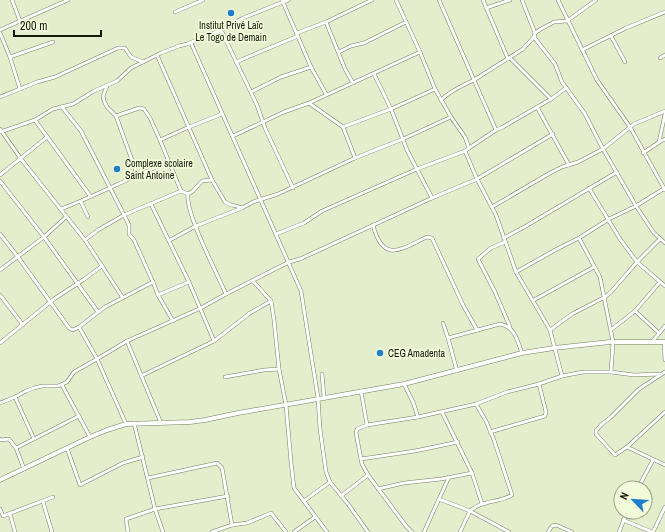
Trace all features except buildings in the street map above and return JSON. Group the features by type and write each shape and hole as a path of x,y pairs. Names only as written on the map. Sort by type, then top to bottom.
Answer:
{"street":[{"path":"12,0 20,21"},
{"path":"20,89 0,32 20,21 68,0"},
{"path":"175,12 203,0"},
{"path":"123,298 85,240 0,131 35,120 53,109 73,104 94,91 107,86 125,75 131,68 156,55 190,43 221,30 243,18 282,1 288,0"},
{"path":"236,62 372,0"},
{"path":"396,0 435,89 451,117 465,137 469,148"},
{"path":"438,0 496,130"},
{"path":"483,0 509,58 551,99"},
{"path":"486,8 510,0"},
{"path":"522,0 535,35 555,64 562,82 585,114 603,149 636,206 654,233 665,243"},
{"path":"516,272 665,189 643,153 630,127 599,84 558,0"},
{"path":"441,100 453,90 474,80 523,49 535,35 551,23 567,21 596,0"},
{"path":"282,1 298,34 311,67 326,94"},
{"path":"582,50 626,28 665,12"},
{"path":"326,22 353,82"},
{"path":"339,52 351,46 364,43 406,22"},
{"path":"221,30 251,92 264,121 265,128 293,188"},
{"path":"611,36 625,62"},
{"path":"10,57 53,42"},
{"path":"190,43 233,136 301,291 318,398 326,472 330,482 368,532"},
{"path":"0,97 55,77 118,48 125,48 132,57 143,62"},
{"path":"233,136 264,121 374,74 420,52"},
{"path":"156,55 212,180 225,202 242,208"},
{"path":"660,58 665,55"},
{"path":"251,92 281,77 311,67"},
{"path":"374,74 391,109 407,150 432,198"},
{"path":"107,86 103,96 104,101 107,107 116,116 137,174"},
{"path":"276,234 304,223 322,211 469,148 496,130 551,99 566,88"},
{"path":"343,127 391,109 435,89"},
{"path":"309,103 343,127 355,158"},
{"path":"62,107 81,131 111,188 129,225 129,234 134,240 158,295 173,321"},
{"path":"537,107 569,165"},
{"path":"116,116 139,108 144,109 150,118 182,191 188,194"},
{"path":"492,207 550,173 578,162 603,149 630,127 665,112"},
{"path":"659,142 665,112"},
{"path":"160,140 189,126 222,114"},
{"path":"170,240 196,226 293,188 355,158 451,117"},
{"path":"35,120 90,197"},
{"path":"0,403 34,388 62,385 67,382 74,372 127,341 201,308 289,262 300,259 432,198 477,180 553,134"},
{"path":"0,175 47,137"},
{"path":"643,153 665,139"},
{"path":"465,150 477,180 492,207 516,272 534,300 550,330 562,376"},
{"path":"61,209 81,202 137,174 169,162"},
{"path":"522,353 495,292 478,259 491,248 526,226 617,172"},
{"path":"188,194 193,191 202,181 212,180"},
{"path":"0,181 44,237 98,312"},
{"path":"589,188 609,219 620,240 637,262 665,286"},
{"path":"85,240 98,230 124,215 182,191"},
{"path":"188,194 188,202 196,226 226,294"},
{"path":"81,202 88,217"},
{"path":"151,204 163,230 170,240 201,308 214,341"},
{"path":"0,270 44,237 66,217"},
{"path":"373,225 379,240 390,251 400,250 427,237 432,238 463,305 477,330"},
{"path":"0,234 68,328 73,330 98,312 153,282"},
{"path":"579,238 600,276 612,329 613,342 611,372"},
{"path":"550,330 572,314 605,297 660,239"},
{"path":"0,343 50,302 102,266"},
{"path":"534,300 594,266"},
{"path":"253,281 271,301 279,369 286,405 294,488 327,532"},
{"path":"158,295 189,282"},
{"path":"612,329 634,311 660,282"},
{"path":"0,295 23,324"},
{"path":"141,376 214,341 250,313 271,301"},
{"path":"634,311 659,333"},
{"path":"443,323 457,371"},
{"path":"448,338 500,324 510,327"},
{"path":"652,342 665,326"},
{"path":"79,327 97,359 126,424"},
{"path":"127,341 161,423"},
{"path":"0,480 90,437 126,424 205,420 318,398 404,384 522,353 554,348 613,342 665,342 665,360"},
{"path":"226,377 264,370 279,369"},
{"path":"412,532 368,475 362,464 356,433 357,429 367,425 418,418 476,404 507,392 539,384 562,376 590,371 634,375 660,374"},
{"path":"665,372 639,389 601,425 596,434 615,455 627,447 665,412"},
{"path":"322,374 324,397"},
{"path":"404,384 413,402 418,418"},
{"path":"490,432 545,416 546,412 539,384"},
{"path":"62,385 90,437"},
{"path":"361,391 367,425"},
{"path":"16,397 34,439"},
{"path":"460,532 470,511 482,504 512,495 490,432 476,404"},
{"path":"442,412 472,473 482,504"},
{"path":"16,448 79,416"},
{"path":"134,423 162,532"},
{"path":"0,439 9,439 16,448 24,469"},
{"path":"361,459 415,451 458,442"},
{"path":"627,447 665,465"},
{"path":"67,448 80,485 123,463 143,457"},
{"path":"642,480 653,460"},
{"path":"148,478 217,463 222,468 232,525"},
{"path":"378,488 404,483 441,480 472,473"},
{"path":"341,496 368,475"},
{"path":"429,532 424,531 449,477"},
{"path":"304,501 330,482"},
{"path":"128,532 126,519 156,509 228,496"},
{"path":"0,509 3,516 53,497"},
{"path":"439,499 470,511 509,532"},
{"path":"43,502 52,532"},
{"path":"619,532 623,520 653,532 665,507"},
{"path":"212,532 232,525 247,523 271,513 286,532"},
{"path":"10,514 15,532"},
{"path":"294,532 315,517"},
{"path":"548,532 552,526 556,525 572,532"}],"place":[{"name":"Institut Privé Laïc Le Togo de Demain","path":"231,13"},
{"name":"Complexe scolaire Saint Antoine","path":"117,169"},
{"name":"CEG Amadenta","path":"380,353"}]}
